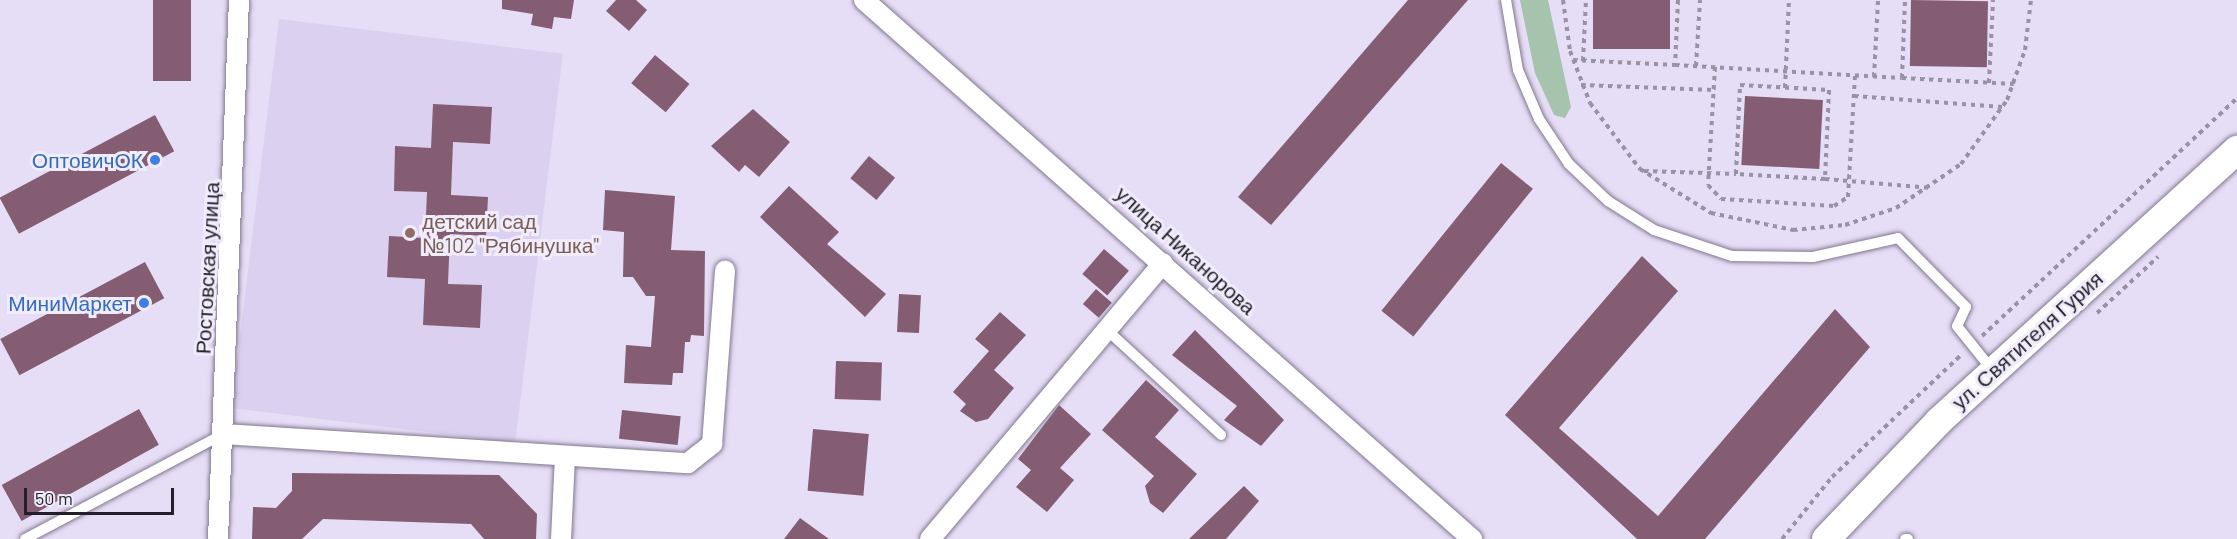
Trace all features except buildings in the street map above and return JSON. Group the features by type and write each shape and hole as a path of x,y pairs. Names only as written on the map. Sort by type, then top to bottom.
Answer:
{"street":[{"name":"Ростовская улица","path":"218,539 239,0"},
{"name":"улица Никанорова","path":"864,0 1472,539"},
{"name":"ул. Святителя Гурия","path":"1826,539 1993,371 2237,150"},
{"path":"930,539 1163,263"},
{"path":"223,434 688,463 712,444 725,270"},
{"path":"561,539 565,457"}],"lane":[{"path":"1506,0 1518,70 1539,119 1569,164 1608,201 1654,231 1732,256 1814,257 1898,238 1966,307 1957,326 1970,348 1993,371"},
{"path":"1107,330 1221,435"},
{"path":"25,539 223,434"}],"path":[{"path":"1563,0 1573,60 1581,85 1604,127 1643,171 1711,213 1793,230 1871,218 1932,188 1979,144 2003,107 2014,84 2025,50 2031,0"},
{"path":"1583,61 1586,0"},
{"path":"1675,65 1678,0"},
{"path":"1696,66 1700,0"},
{"path":"1785,88 1789,0"},
{"path":"1874,77 1878,0"},
{"path":"1902,78 1905,0"},
{"path":"1989,83 1993,0"},
{"path":"1573,60 2014,84"},
{"path":"1716,67 1708,185 1721,200 1834,206 1848,197 1855,75"},
{"path":"1581,85 1714,90"},
{"path":"1736,174 1740,85 1829,90 1825,179"},
{"path":"1854,96 2003,107"},
{"path":"1782,539 1832,477 2237,98"},
{"path":"1643,171 1825,179 1932,188"}],"shaded area":[{"name":"детский сад №102 \"Рябинушка\"","path":"279,19 563,54 515,443 231,408"}],"green space":[{"path":"1520,0 1548,0 1571,107 1565,118 1554,115 1535,73"}],"place":[{"name":"ОптовичОК","path":"155,160"},
{"name":"детский сад №102 \"Рябинушка\"","path":"410,233"},
{"name":"МиниМаркет","path":"144,303"}]}
